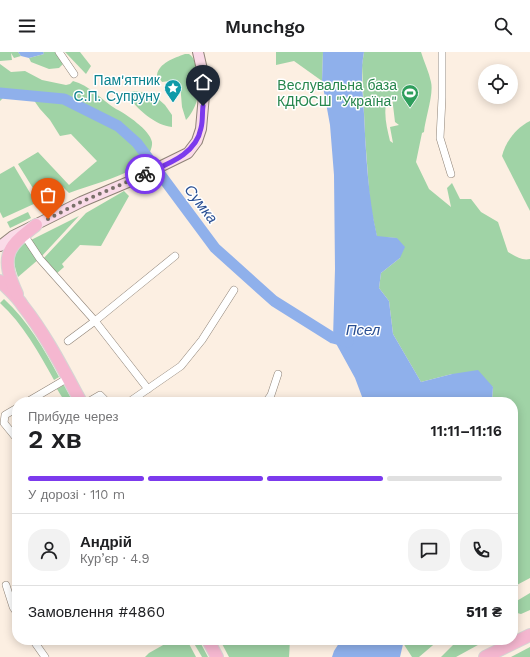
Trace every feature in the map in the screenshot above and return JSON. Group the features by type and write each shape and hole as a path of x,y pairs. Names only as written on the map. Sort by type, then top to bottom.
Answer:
{"main road":[{"path":"0,246 13,236 23,233 81,202 133,180 188,153 197,141 201,129 204,95 203,74 199,53"},
{"path":"0,237 26,226 36,225"},
{"path":"22,304 10,277 8,256 11,248 23,233"},
{"path":"0,280 22,304 48,343 78,397"},
{"path":"518,641 530,635"},
{"path":"211,645 217,657"},
{"path":"485,657 510,645"}],"street":[{"path":"59,52 74,74"},
{"path":"442,52 440,138 451,174"},
{"path":"23,233 40,259 95,321 148,389"},
{"path":"68,341 175,256"},
{"path":"136,397 181,366 202,340 234,290"},
{"path":"272,397 278,374"},
{"path":"36,397 68,378"},
{"path":"12,411 5,415 4,422 12,432"},
{"path":"6,585 12,604"},
{"path":"37,645 45,657"}],"green space":[{"path":"0,52 18,52 21,56 14,58 11,53 12,60 0,61"},
{"path":"43,52 58,52 63,64 59,68 49,69 31,62 29,58 44,54"},
{"path":"65,52 80,52 91,66 86,74"},
{"path":"276,52 323,52 322,81 294,61 276,65"},
{"path":"364,52 421,52 432,87 424,132 422,133 416,162 429,189 451,207 447,188 452,183 460,199 471,199 481,212 498,222 508,252 521,259 530,259 530,578 518,584 518,397 492,397 493,387 452,374 421,382 393,334 389,301 379,288 381,273 400,258 397,238 377,237 370,204 362,65","holes":["392,97 395,122 399,125 390,127 393,143 390,141 385,116 387,100"]},
{"path":"185,54 189,54 194,61 196,70 194,88 197,100 193,111 186,120 182,107 180,83 177,80 162,82 157,75 158,71 164,64"},
{"path":"0,64 11,72 25,71 42,80 66,85 73,81 90,89 131,118 147,132 152,142 152,147 145,162 102,182 69,193 60,184 49,189 44,197 39,198 18,164 38,152 69,185 97,161 71,134 60,136 50,120 33,99 25,93 9,92 0,101"},
{"path":"134,91 149,93 165,105 172,115 172,127 153,120 141,111 128,95 130,92"},
{"path":"530,121 530,211 502,156 506,145 516,131"},
{"path":"14,166 36,203 3,218 0,212 0,174"},
{"path":"124,191 129,196 101,246 80,245 62,264 64,267 56,274 43,259 86,213"},
{"path":"28,212 31,218 10,228 7,222"},
{"path":"79,216 41,257 29,241"},
{"path":"27,242 39,259 18,277 14,261 15,253"},
{"path":"4,299 28,326 59,377 54,380 23,329 0,303"},
{"path":"64,385 70,397 62,397 57,389"},
{"path":"530,593 530,610 521,614 518,613 518,600"},
{"path":"163,645 190,645 196,657 145,657"},
{"path":"195,645 202,645 208,657 202,657"},
{"path":"223,645 290,645 289,657 229,657"},
{"path":"404,645 433,645 419,657 412,657"},
{"path":"453,645 478,645 456,657 441,657"},
{"path":"530,647 530,657 511,657"}],"water":[{"path":"18,52 43,52 44,54 29,58 21,56"},
{"name":"Псел","path":"323,52 364,52 362,83 369,191 377,236 397,238 405,247 400,258 381,273 379,288 389,301 393,334 421,382 452,374 478,370 493,387 492,397 362,397 355,378 333,338 335,269 334,175 330,125 322,81"},
{"path":"338,645 403,645 400,657 332,657"}],"waterway":[{"name":"Сумка","path":"0,93 64,99 118,126 137,143 215,248 274,301 333,338 348,342"}],"way so far":[{"path":"48,219 81,202 145,174"}],"place":[{"name":"Пам'ятник С.П. Супруну","path":"173,103"},
{"name":"Веслувальна база КДЮСШ \"Україна\"","path":"410,108"}],"route":[{"path":"145,174 188,153 197,141 201,129 203,106"}]}
